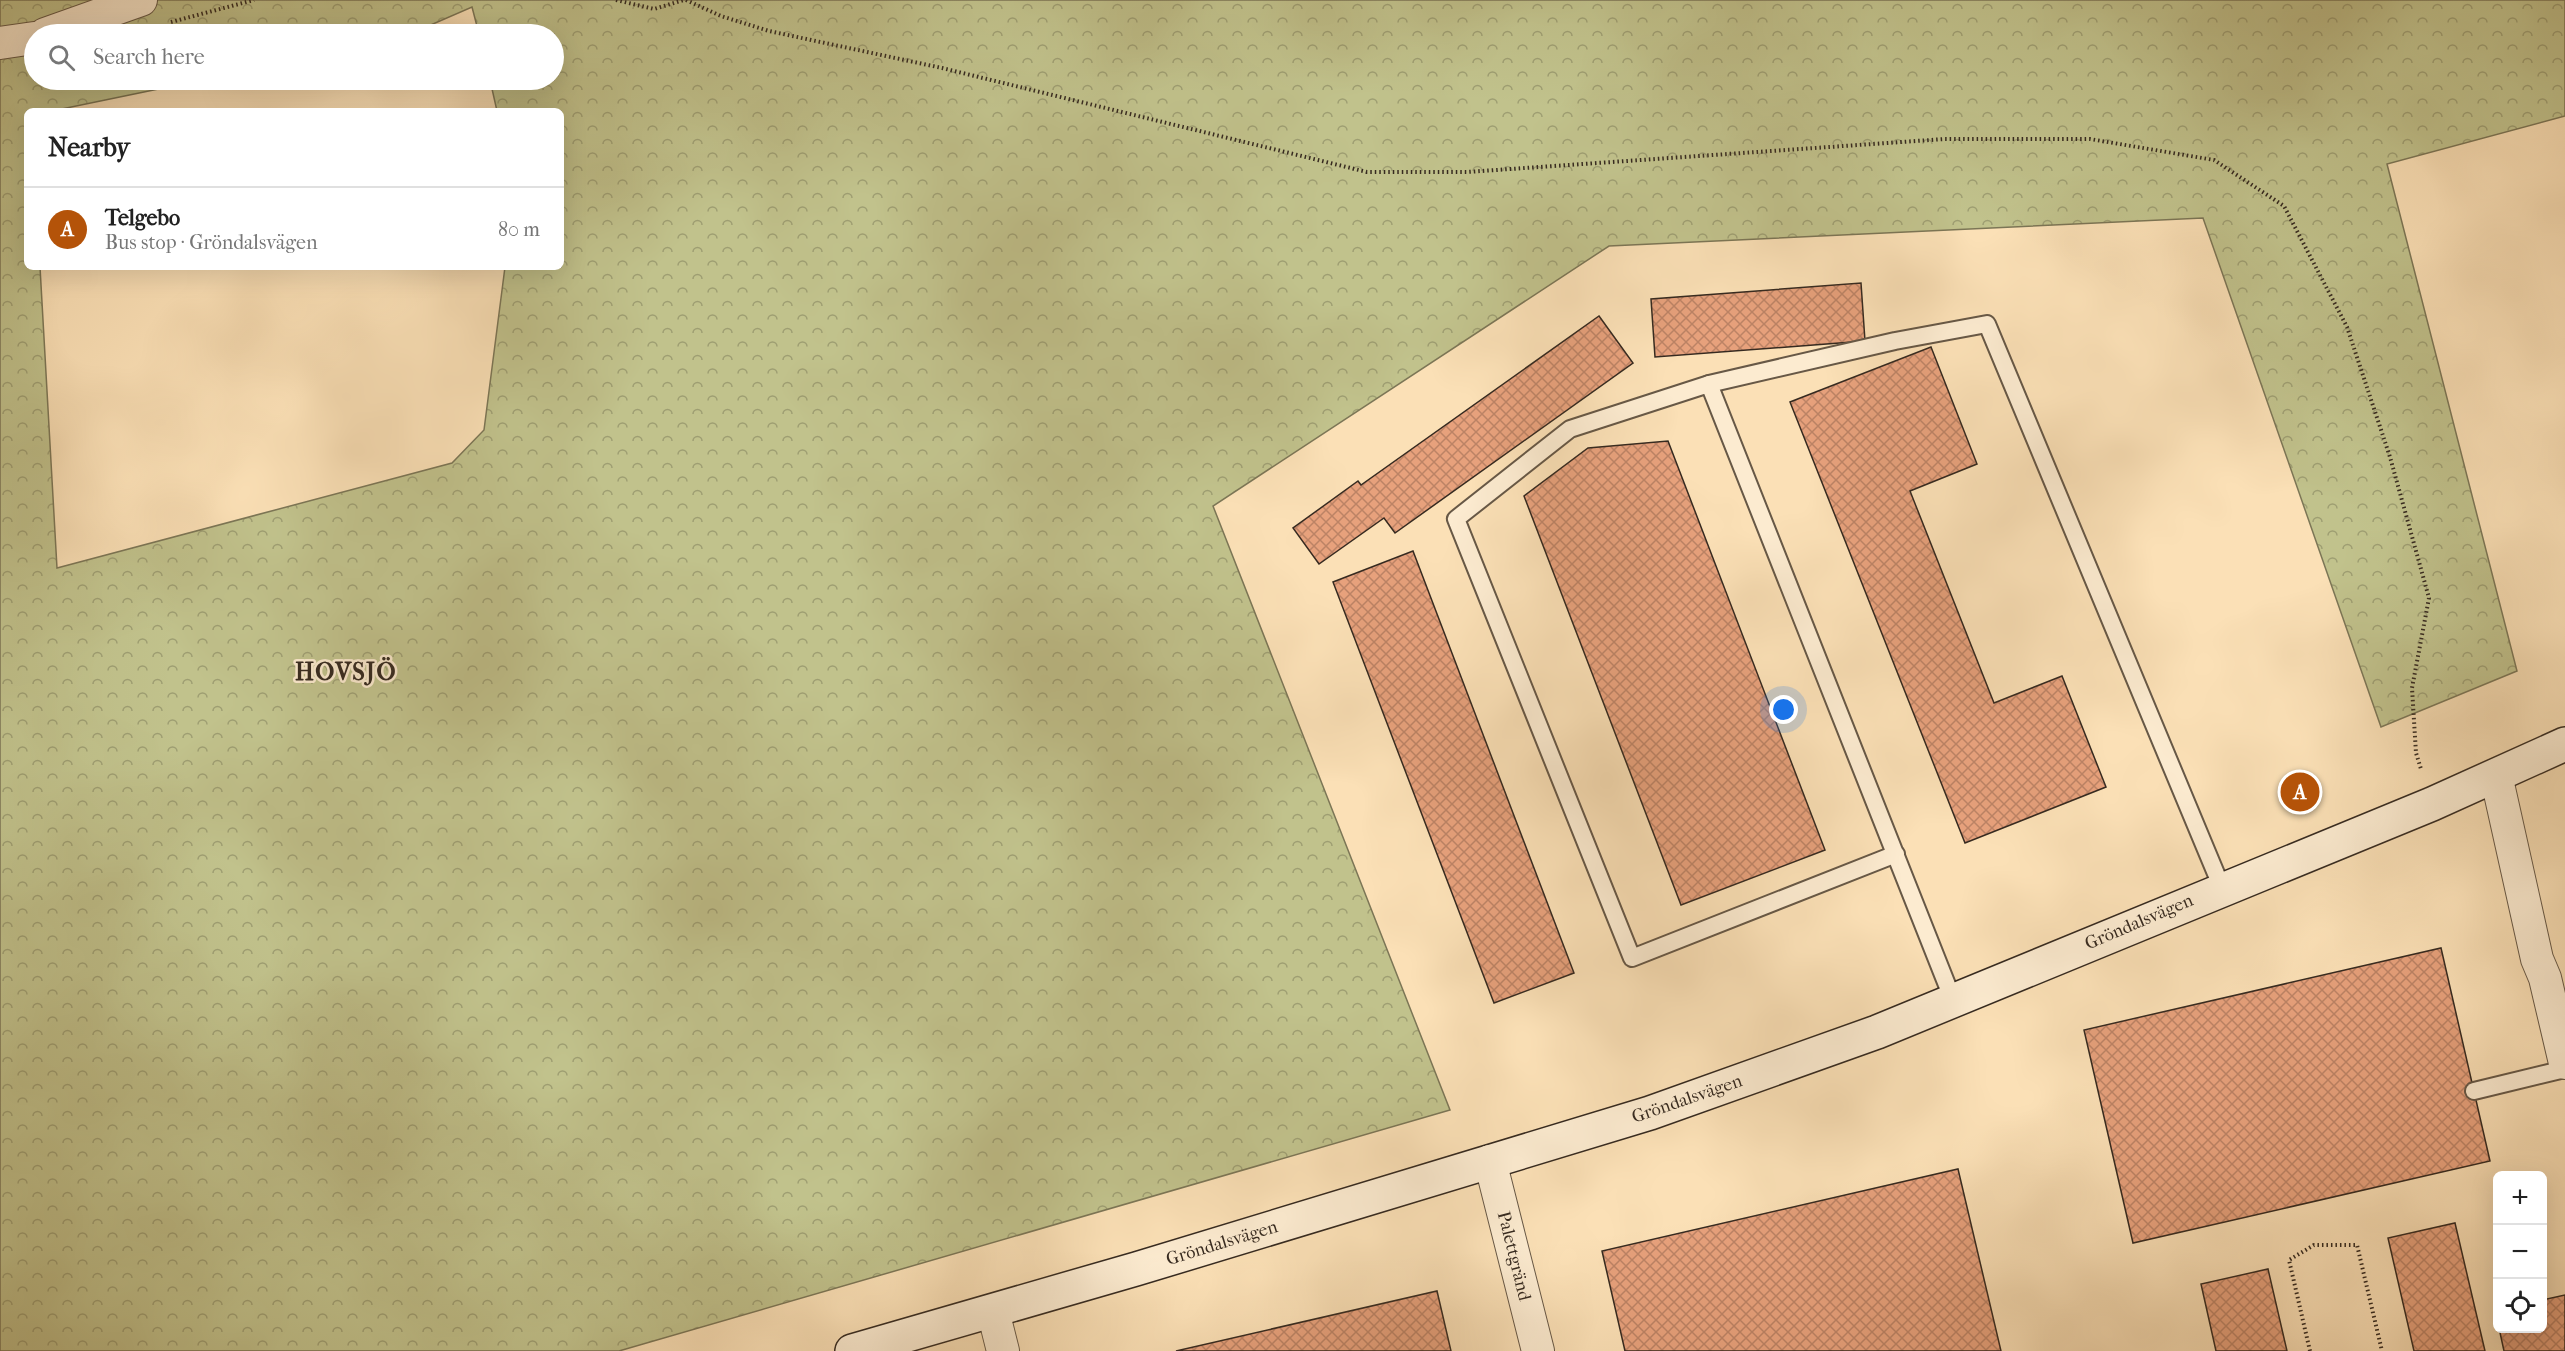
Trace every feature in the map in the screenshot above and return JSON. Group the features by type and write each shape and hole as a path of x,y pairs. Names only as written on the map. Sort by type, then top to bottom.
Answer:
{"street":[{"path":"73,24 141,0"},
{"path":"0,43 24,39"},
{"name":"Gröndalsvägen","path":"852,1351 993,1311 1650,1113 1877,1032 2222,888 2432,804 2565,744"},
{"path":"2496,775 2537,959 2555,975 2565,1063"},
{"name":"Palettgränd","path":"1490,1161 1538,1351"},
{"path":"993,1311 1003,1351"}],"lane":[{"path":"1896,854 1632,958 1456,519 1570,429 1709,384 1895,341 1987,324 2222,888"},
{"path":"1709,384 1953,1000"},
{"path":"2474,1091 2565,1069"}],"path":[{"path":"163,24 254,0"},
{"path":"616,0 654,9 685,0 721,16 769,31 942,68 1367,172 1467,172 1945,139 2090,139 2214,160 2284,206 2347,327 2390,457 2429,598 2412,688 2416,753 2432,804"},
{"path":"2310,1351 2289,1260 2314,1245 2357,1245 2382,1351"}],"green space":[{"path":"0,0 2565,0 2565,116 2387,164 2517,671 2381,727 2203,218 1609,246 1213,506 1450,1110 619,1351 0,1351","holes":["472,7 476,24 564,24 564,90 492,90 496,108 564,108 564,270 505,270 484,430 452,463 57,568 40,270 24,270 24,108 67,108 154,90 24,90 24,24 433,24"]}],"building":[{"path":"1861,283 1865,341 1655,357 1651,299"},
{"path":"1599,316 1633,363 1395,533 1384,518 1319,564 1293,528 1358,481 1361,485"},
{"path":"1931,347 1977,464 1910,491 1994,703 2062,676 2106,787 1965,843 1790,402"},
{"path":"1668,441 1825,850 1681,905 1524,496 1588,448"},
{"path":"1413,551 1574,973 1494,1003 1333,582"},
{"path":"2441,948 2490,1161 2133,1243 2084,1030"},
{"path":"1958,1169 2001,1351 1625,1351 1602,1251"},
{"path":"2455,1223 2485,1351 2414,1351 2388,1238"},
{"path":"2268,1269 2287,1351 2216,1351 2201,1284"},
{"path":"1437,1291 1451,1351 1176,1351"},
{"path":"2565,1295 2565,1351 2504,1351 2500,1333 2547,1333 2547,1299"}],"place":[{"name":"Telgebo","path":"2300,792"}],"district":[{"name":"HOVSJÖ","path":"346,672"}]}
